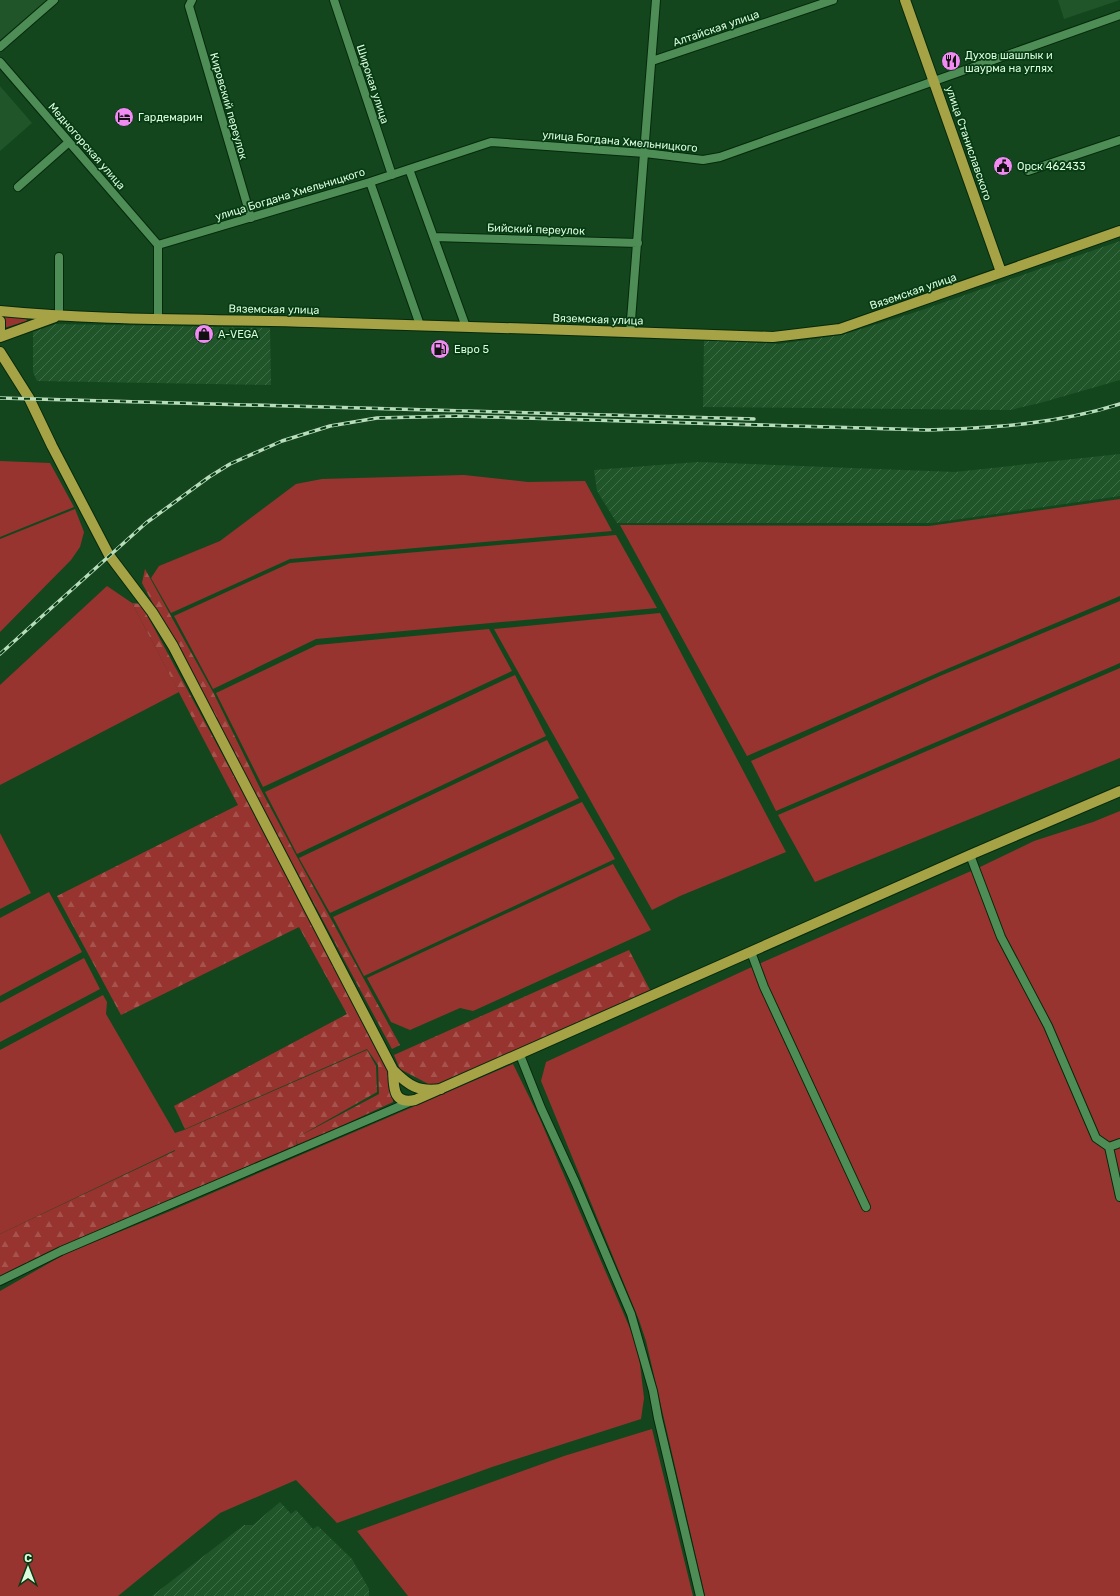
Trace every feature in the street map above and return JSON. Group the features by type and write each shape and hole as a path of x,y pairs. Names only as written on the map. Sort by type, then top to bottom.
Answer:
{"main road":[{"name":"улица Станиславского","path":"905,0 1001,272"},
{"name":"Вяземская улица","path":"0,311 58,316 420,325 772,337 840,329 1120,231"},
{"path":"0,337 58,316"},
{"path":"0,321 0,330"},
{"path":"0,352 29,398 109,555 152,612 173,646 393,1070 396,1094 399,1098 405,1101 415,1100 970,855 1120,791"},
{"path":"393,1070 415,1087 428,1090 441,1088"}],"street":[{"path":"0,47 54,0"},
{"name":"Кировский переулок","path":"192,0 189,6 251,218"},
{"name":"Широкая улица","path":"334,0 392,175"},
{"path":"630,333 656,0"},
{"name":"Алтайская улица","path":"652,61 833,0"},
{"name":"улица Богдана Хмельницкого","path":"158,245 370,182 491,142 645,153 703,160 720,157 1119,18"},
{"name":"Медногорская улица","path":"0,62 158,245"},
{"path":"1028,172 1120,140"},
{"path":"18,187 69,142"},
{"path":"409,168 466,327"},
{"path":"370,182 420,325"},
{"name":"Бийский переулок","path":"434,237 638,243"},
{"path":"158,245 158,319"},
{"path":"58,316 59,257"},
{"path":"970,855 1001,937 1048,1026 1096,1138 1109,1146 1120,1197"},
{"path":"751,952 764,987 866,1207"},
{"path":"520,1054 541,1108 576,1184 631,1314 653,1391 700,1596"},
{"path":"0,1281 61,1251 415,1100"},
{"path":"1109,1146 1120,1143"}],"shaded area":[{"path":"0,0 47,0 0,41"},
{"path":"1058,0 1120,0 1064,19"},
{"path":"0,86 32,123 0,151"},
{"path":"1120,241 1120,380 1010,410 703,407 704,340 779,344 842,335 919,311"},
{"path":"56,324 270,328 271,385 37,381 33,372 33,332"},
{"path":"1120,454 1120,496 932,523 617,523 597,491 594,470 698,462 955,472"},
{"path":"280,1502 291,1514 296,1510 313,1529 318,1526 352,1559 369,1589 369,1596 152,1596 244,1525 253,1525"}],"green space":[{"path":"2,316 26,318 27,321 4,328 4,320"},
{"path":"0,461 50,463 74,507 0,537"},
{"path":"464,475 528,482 585,481 612,531 290,559 171,613 151,578 159,566 220,541 296,484 322,479"},
{"path":"1120,499 1120,596 942,671 747,756 620,525 929,526"},
{"path":"75,509 84,532 80,547 71,560 0,632 0,539"},
{"path":"616,535 657,608 316,639 213,689 174,616 290,563"},
{"path":"145,569 214,694 260,788 400,1045 392,1049 142,583"},
{"path":"107,586 132,603 179,692 0,785 0,685"},
{"path":"1120,601 1120,663 776,811 751,761 940,676"},
{"path":"132,603 141,604 294,887 391,1072 393,1102 298,1146 296,1139 297,1146 0,1277 0,1234 175,1151 175,1133 184,1130 367,1050 376,1066 377,1092 296,1138 379,1094 378,1065 367,1049 185,1129 174,1106 347,1014 299,927 121,1015 57,896 238,805"},
{"path":"660,613 786,852 680,896 652,910 494,629"},
{"path":"489,629 512,671 263,787 216,693 317,645"},
{"path":"1120,668 1120,758 815,882 778,815"},
{"path":"515,675 546,736 297,854 265,792"},
{"path":"547,740 579,798 330,913 299,858"},
{"path":"582,802 615,859 364,976 333,917"},
{"path":"1120,811 1120,1596 705,1596 646,1341 639,1320 541,1081 546,1062 754,966 978,868 1034,841 1093,822"},
{"path":"0,833 31,893 0,909"},
{"path":"613,864 651,930 473,1011 460,1008 410,1030 391,1022 367,978"},
{"path":"49,892 82,952 0,996 0,918"},
{"path":"629,950 650,990 434,1087 400,1069 394,1055"},
{"path":"84,958 100,989 0,1042 0,1003"},
{"path":"103,995 107,1002 106,1014 175,1133 175,1150 0,1234 0,1050"},
{"path":"513,1064 539,1117 638,1347 644,1398 641,1419 492,1467 337,1523 296,1480 220,1513 118,1596 0,1596 0,1291 65,1254 168,1212"},
{"path":"652,1429 693,1596 408,1596 357,1531 564,1456"}],"railway":[{"path":"0,398 754,419"},
{"path":"0,654 146,523 209,477 230,464 282,441 330,426 377,418 457,416 928,430 1025,424 1097,411 1120,404"}],"place":[{"name":"Духов шашлык и шаурма на углях","path":"951,61"},
{"name":"Гардемарин","path":"124,117"},
{"name":"Орск 462433","path":"1003,166"},
{"name":"A-VEGA","path":"204,334"},
{"name":"Евро 5","path":"440,349"}]}
